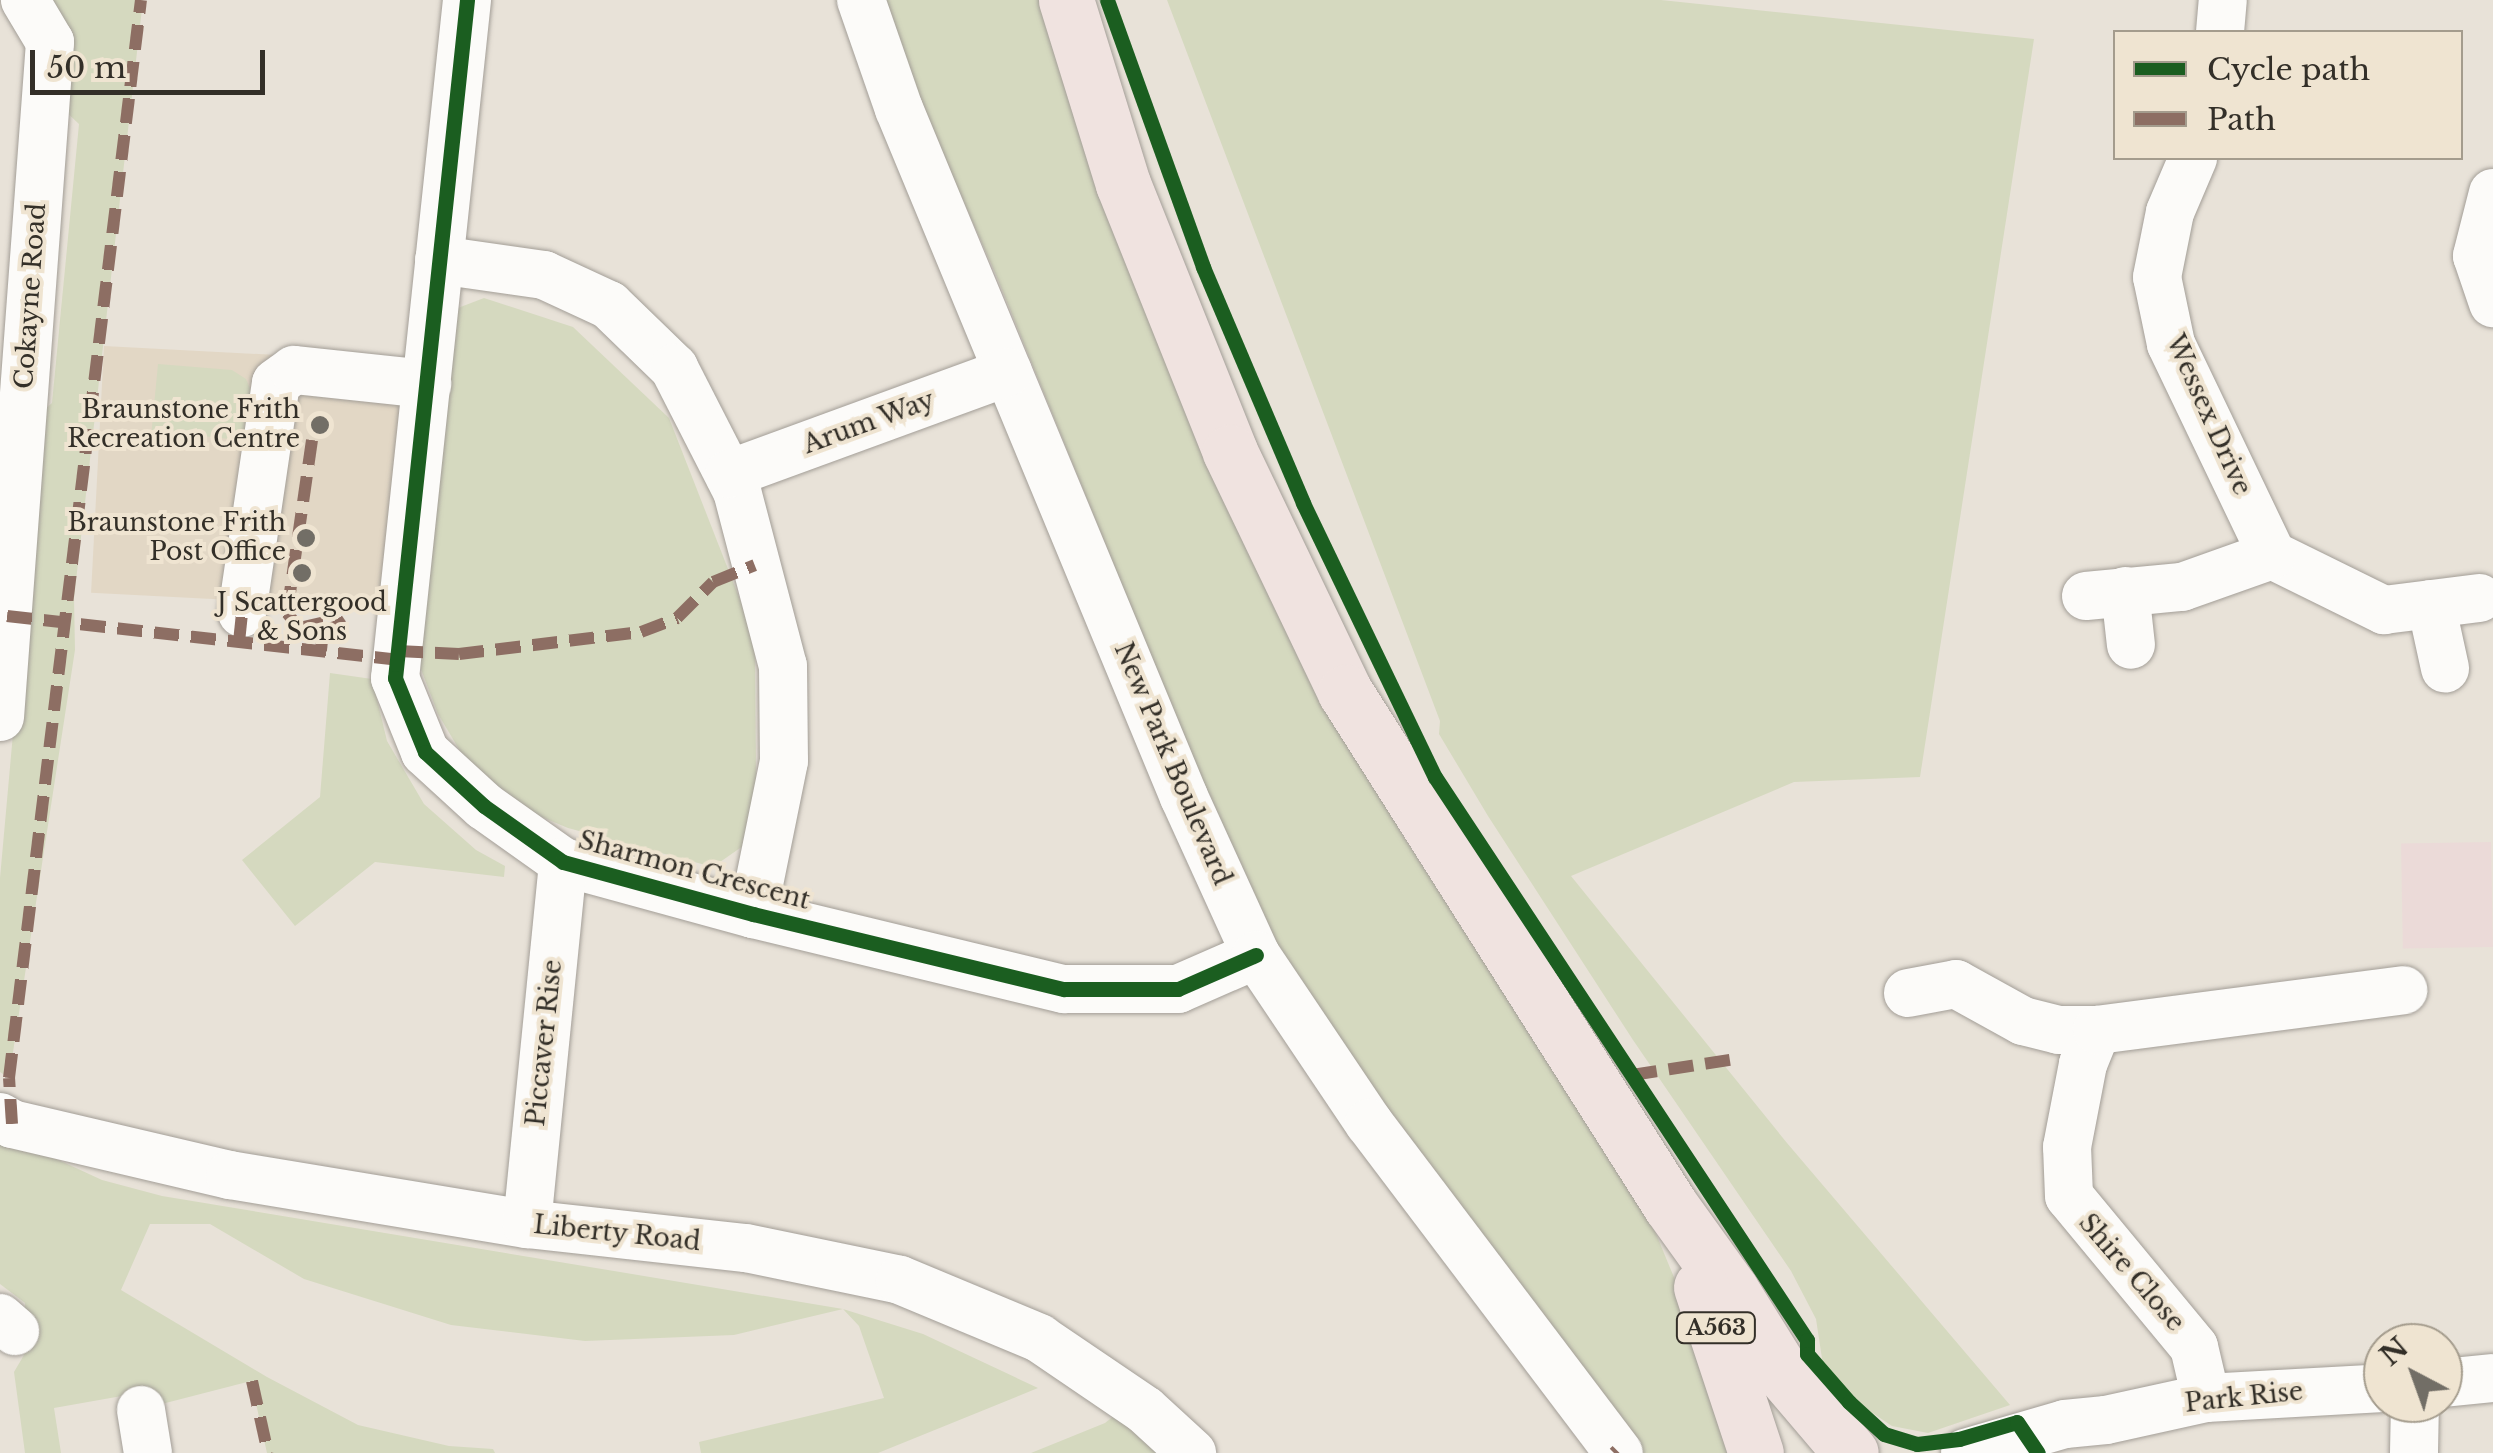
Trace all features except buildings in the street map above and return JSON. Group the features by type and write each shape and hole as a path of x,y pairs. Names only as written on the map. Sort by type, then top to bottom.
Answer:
{"highway":[{"name":"A563","path":"1066,0 1123,184 1223,434 1345,692 1670,1205 1731,1290 1782,1372 1852,1453"},
{"name":"A563","path":"1670,1205 1730,1364 1756,1453"}],"street":[{"name":"Cokayne Road","path":"0,718 50,42 25,0"},
{"name":"Sharmon Crescent","path":"466,0 396,678 426,752 484,806 563,862 753,914 1064,988 1178,989 1256,955"},
{"name":"New Park Boulevard","path":"860,0 900,109 1184,797 1256,955 1370,1123 1618,1453"},
{"path":"2220,30 2223,0"},
{"name":"Wessex Drive","path":"2192,160 2170,212 2158,277 2171,344 2272,555"},
{"path":"2493,193 2476,256 2493,303"},
{"name":"Sharmon Crescent","path":"440,260 544,276 609,305 674,368 729,474 737,491 783,666 784,760 753,914"},
{"path":"242,613 276,383 294,370 427,384"},
{"name":"Arum Way","path":"729,474 1008,372"},
{"path":"2131,645 2106,594 2182,586 2272,555 2384,610 2479,598"},
{"path":"2431,604 2445,668"},
{"name":"Piccaver Rise","path":"527,1224 563,862"},
{"path":"1908,993 1956,984 2022,1021 2059,1030 2097,1030 2403,990"},
{"name":"Shire Close","path":"2097,1030 2083,1064 2068,1148 2068,1196 2194,1347 2206,1398"},
{"name":"Liberty Road","path":"0,1117 12,1124 230,1174 527,1224 746,1248 900,1280 1038,1338 1145,1410 1192,1453"},
{"path":"2463,1381 2493,1378"},
{"name":"Park Rise","path":"1965,1453 2065,1424 2106,1420 2206,1398 2363,1389"},
{"name":"Park Rise","path":"2060,1453 2106,1420"},
{"path":"2414,1423 2414,1453"}],"shaded area":[{"path":"104,346 411,362 398,609 91,593"},
{"path":"2491,842 2493,947 2403,949 2401,844"}],"green space":[{"path":"46,0 143,0 74,598 75,650 9,1078 0,1072 0,878 42,412 52,403 79,124 64,110"},
{"path":"884,0 1045,0 1238,502 1400,831 1555,1073 1642,1200 1702,1345 1732,1453 1635,1453 1268,944 996,275 900,57"},
{"path":"1167,0 1661,0 2034,39 1920,777 1794,782 1571,876 1787,1143 2010,1405 1928,1433 1892,1426 1859,1404 1823,1365 1816,1319 1791,1271 1633,1040 1488,816 1439,734 1440,721"},
{"path":"484,298 573,327 669,418 755,638 756,784 750,841 713,867 568,828 532,813 466,761 438,714 419,664 458,308"},
{"path":"158,364 232,370 246,379 252,393 245,446 229,444 229,439 194,435 193,441 151,437"},
{"path":"330,673 372,679 387,741 424,804 476,850 505,866 504,877 375,862 295,926 242,860 320,797"},
{"path":"0,1133 102,1180 162,1196 843,1309 734,1335 585,1341 451,1325 304,1279 210,1224 150,1224 121,1290 267,1377 358,1425 449,1446 493,1449 495,1453 267,1453 251,1381 154,1406 150,1391 54,1408 61,1453 25,1453 14,1372 24,1355 25,1303 0,1284"},
{"path":"843,1309 923,1334 1038,1388 878,1453 701,1453 699,1442 884,1398 859,1326"},
{"path":"1115,1415 1160,1453 1031,1453 1105,1423"}],"marked path":[{"path":"12,1124 9,1078 141,0"},
{"path":"312,440 287,613 299,628 337,619 341,625 323,631 321,651"},
{"path":"398,651 459,654 641,632 677,618 713,582 755,565"},
{"path":"239,642 242,613"},
{"path":"7,616 398,660"},
{"path":"1632,1075 1735,1059"},
{"path":"252,1381 268,1453"},
{"path":"1614,1453 1617,1450"}],"cycle path":[{"path":"467,0 395,678 425,752 484,806 563,862 753,914 1064,989 1178,989 1256,955"},
{"path":"1107,0 1203,267 1303,503 1435,777 1807,1340 1807,1354 1849,1402 1884,1434 1917,1444 1959,1439 2017,1422 2038,1453"}],"place":[{"name":"Braunstone Frith Recreation Centre","path":"320,425"},
{"name":"Braunstone Frith Post Office","path":"306,538"},
{"name":"J Scattergood & Sons","path":"302,573"}]}
